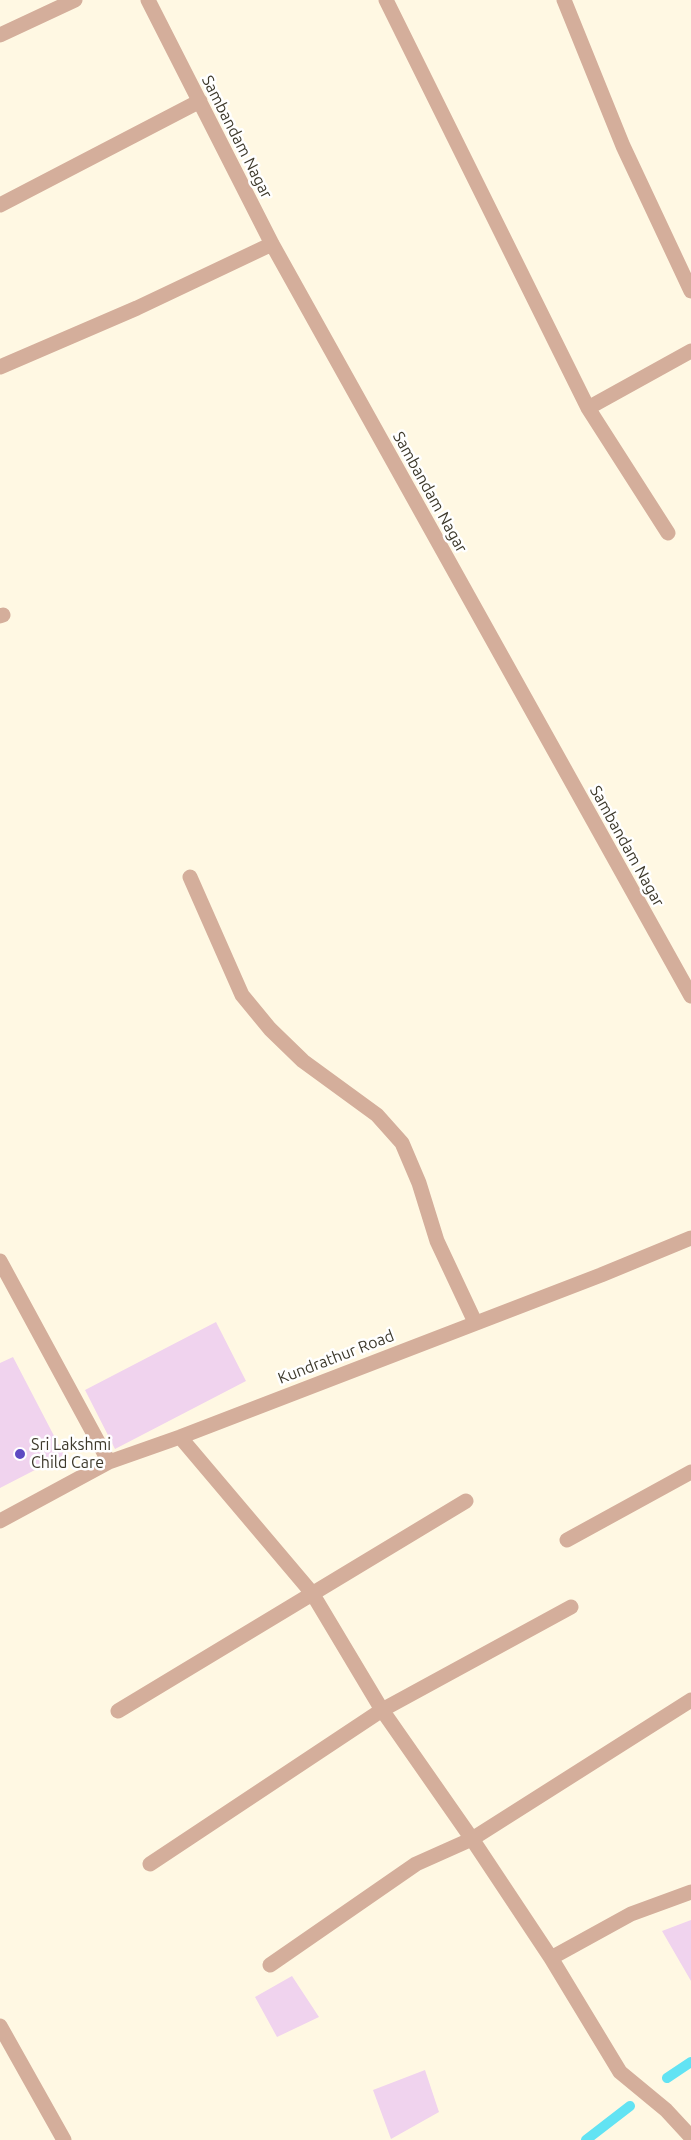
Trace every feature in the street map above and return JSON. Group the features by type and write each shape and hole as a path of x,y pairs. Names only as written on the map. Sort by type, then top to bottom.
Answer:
{"street":[{"path":"0,35 74,0"},
{"name":"Sambandam Nagar","path":"148,0 272,244 691,996"},
{"path":"386,0 588,408 668,533"},
{"path":"564,0 623,146 691,291"},
{"path":"0,205 200,101"},
{"path":"0,367 137,308 272,244"},
{"path":"588,408 691,351"},
{"path":"190,877 242,994 270,1030 303,1061 377,1115 402,1143 419,1183 437,1241 475,1322"},
{"name":"Kundrathur Road","path":"0,1520 109,1462 180,1437 601,1275 691,1238"},
{"path":"0,1261 109,1462"},
{"path":"180,1437 312,1593 382,1710 472,1839 551,1958 620,2072 666,2110 691,2137"},
{"path":"567,1540 691,1472"},
{"path":"118,1711 466,1501"},
{"path":"150,1864 382,1710 571,1607"},
{"path":"270,1965 416,1864 472,1839 691,1700"},
{"path":"551,1958 632,1914 691,1892"},
{"path":"0,2026 64,2140"}],"building":[{"path":"216,1322 246,1381 115,1449 85,1390"},
{"path":"13,1357 64,1455 0,1488 0,1363"},
{"path":"691,1920 691,1981 662,1931"},
{"path":"292,1976 319,2017 277,2037 255,1997"},
{"path":"425,2070 439,2112 391,2139 373,2090"}],"waterway":[{"path":"667,2078 691,2062"},
{"path":"586,2140 630,2106"}],"place":[{"name":"Sri Lakshmi Child Care","path":"20,1454"}]}
